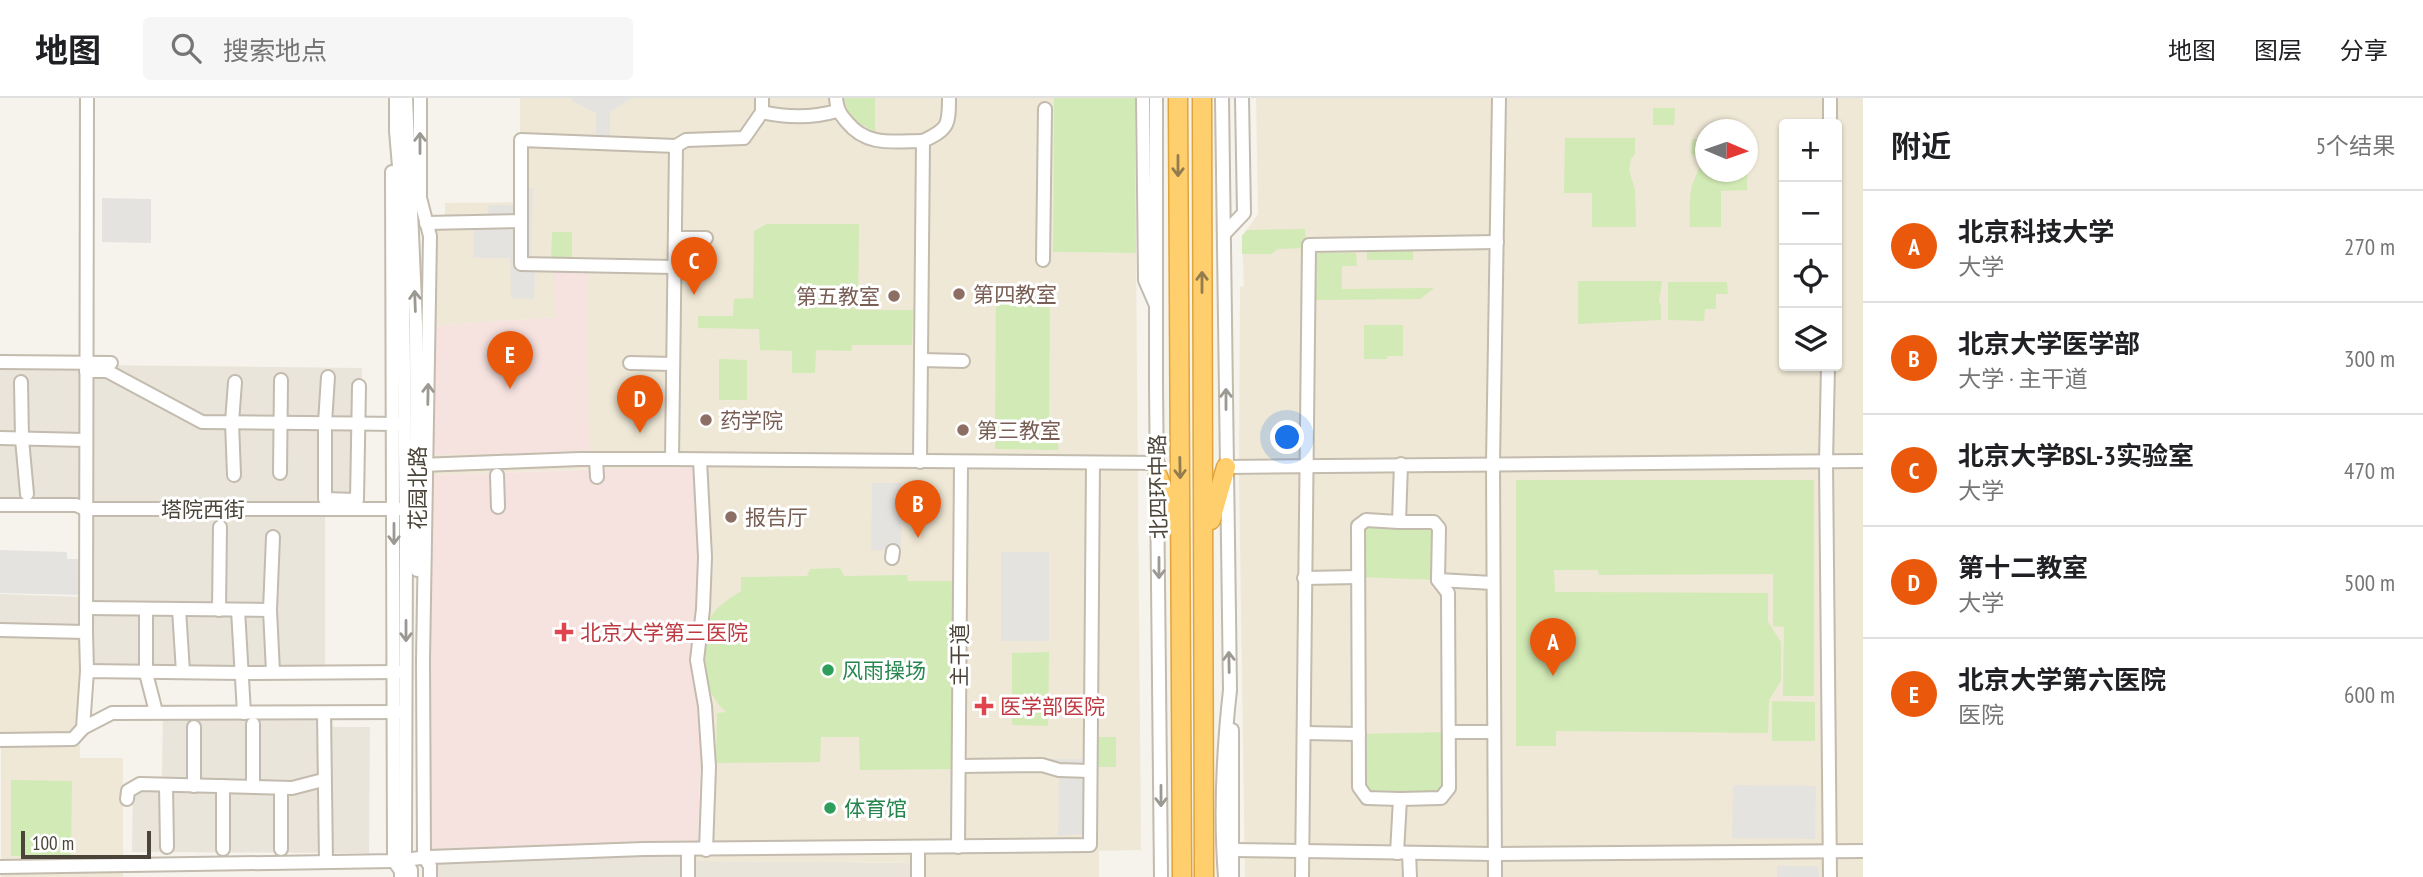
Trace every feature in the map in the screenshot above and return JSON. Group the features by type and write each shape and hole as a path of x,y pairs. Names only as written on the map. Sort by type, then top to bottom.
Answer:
{"highway":[{"name":"北四环中路","path":"1178,98 1182,877"},
{"path":"1202,98 1205,877"},
{"path":"1205,541 1226,467"},
{"path":"1158,469 1181,540"}],"street":[{"path":"83,728 87,671 87,98"},
{"name":"花园北路","path":"396,98 402,202 399,424 400,712 411,877"},
{"name":"花园北路","path":"406,98 422,465"},
{"path":"401,877 401,871 410,859 424,660 422,465 430,236 420,198 420,98"},
{"path":"674,267 521,264 521,141 676,146 686,140 744,138 762,105 785,117 820,116 836,104 859,135 870,140 923,141 943,131 947,126 949,98"},
{"path":"1143,98 1145,280 1158,310"},
{"name":"北四环中路","path":"1156,98 1161,877"},
{"path":"1222,98 1226,467 1233,759 1232,877"},
{"path":"1224,234 1244,213 1242,98"},
{"path":"1495,877 1493,463 1499,98"},
{"path":"1830,98 1830,119"},
{"path":"1043,260 1045,109"},
{"path":"920,462 923,141"},
{"path":"672,459 676,146"},
{"path":"0,362 86,367 107,371 202,422 399,424 392,172"},
{"path":"426,223 521,221"},
{"path":"675,238 706,238"},
{"path":"1302,877 1309,245 1497,243"},
{"path":"920,360 962,361"},
{"path":"86,367 111,363"},
{"path":"630,363 673,364"},
{"path":"1828,371 1826,461 1830,877"},
{"path":"328,377 325,499 357,500 359,386"},
{"path":"280,473 281,380"},
{"path":"21,382 27,494"},
{"path":"234,475 232,422 235,382"},
{"path":"0,438 85,440"},
{"path":"596,459 597,477"},
{"path":"422,465 672,459 1093,463 1158,469"},
{"path":"700,460 705,557 697,660 705,706 709,767 706,850"},
{"path":"1226,467 1863,461"},
{"name":"主干道","path":"958,847 961,462"},
{"path":"0,867 326,862 688,849 1090,845 1093,463"},
{"path":"1399,522 1401,464"},
{"path":"497,475 498,507"},
{"name":"塔院西街","path":"0,505 76,505 85,509 400,509"},
{"path":"1366,520 1399,522 1434,522 1439,528 1438,580 1448,593 1449,788 1441,798 1367,798 1359,787 1358,526 1366,520"},
{"path":"219,610 220,527"},
{"path":"272,537 270,610 273,672"},
{"path":"1304,578 1358,577"},
{"path":"1438,580 1493,583"},
{"path":"86,608 270,610"},
{"path":"146,609 146,673 156,712"},
{"path":"179,609 183,672"},
{"path":"238,610 244,713"},
{"path":"0,629 86,632"},
{"path":"87,671 240,674 400,672"},
{"path":"1225,877 1222,838 1223,761 1230,690"},
{"path":"0,740 74,739 83,728 113,713 400,712"},
{"path":"324,713 326,862"},
{"path":"253,724 253,787"},
{"path":"194,727 194,786"},
{"path":"1449,732 1494,732"},
{"path":"1304,733 1359,734"},
{"path":"990,763 1038,763"},
{"path":"959,766 1042,765 1059,771 1090,771"},
{"path":"127,799 128,790 140,784 292,788 323,780"},
{"path":"166,785 167,847"},
{"path":"223,786 223,849"},
{"path":"281,788 281,849"},
{"path":"1400,799 1403,853 1410,877"},
{"path":"918,847 918,877"},
{"path":"688,849 688,877"},
{"path":"1233,850 1494,854 1863,851"},
{"path":"410,859 430,866 430,877"},
{"name":"花园北路","path":"410,859 422,870 422,877"}],"shaded area":[{"path":"520,98 1054,98 1053,252 1136,253 1141,850 1099,851 1099,877 925,877 924,863 697,861 701,771 596,469 433,475 432,455 589,451 555,317 432,326 431,217 445,216 445,203 520,202"},
{"path":"572,98 632,98 610,112 610,140 596,140 596,113 572,101"},
{"path":"1256,98 1863,98 1863,877 1245,877 1239,476 1240,287 1244,286 1242,236 1258,214"},
{"path":"527,188 533,188 531,258 535,271 534,299 511,298 510,258 473,258 474,225 488,224 488,205 526,205"},
{"path":"102,198 151,199 151,243 102,242"},
{"path":"554,269 587,269 589,452 432,455 432,326 555,317"},
{"path":"0,364 362,368 361,504 0,501"},
{"name":"北京大学第三医院","path":"698,466 697,601 702,706 698,843 427,848 433,475"},
{"path":"872,483 902,483 901,551 871,550"},
{"path":"91,515 325,515 325,669 90,668"},
{"path":"0,550 67,552 67,559 83,559 82,595 0,593"},
{"path":"1001,552 1049,552 1049,641 1001,641"},
{"path":"0,594 80,597 80,627 0,624"},
{"path":"0,634 81,636 80,734 0,733"},
{"path":"163,708 332,709 333,727 370,727 369,853 132,852 133,779 162,778"},
{"path":"1,745 80,745 80,758 123,758 123,877 1,877"},
{"path":"1051,759 1084,759 1083,834 1058,836 1059,773 1051,772"},
{"path":"1733,785 1816,786 1815,839 1732,838"},
{"path":"698,843 697,861 925,863 925,877 433,877 427,848"},
{"path":"1777,866 1818,866 1819,877 1777,877"}],"green space":[{"path":"844,98 875,98 875,131 855,119"},
{"path":"1054,98 1135,98 1136,253 1053,252"},
{"path":"1653,108 1675,108 1674,125 1653,125"},
{"path":"1565,138 1635,138 1635,154 1629,170 1635,190 1636,227 1592,227 1592,193 1564,193"},
{"path":"1692,139 1695,139 1695,157 1691,153"},
{"path":"1695,177 1695,182 1747,182 1747,190 1721,191 1721,227 1690,227"},
{"path":"767,224 859,224 858,310 913,310 912,345 852,345 851,351 816,350 815,373 792,373 792,351 760,350 759,329 698,328 698,316 733,316 734,299 753,298 754,231"},
{"path":"1305,229 1306,248 1278,249 1271,254 1242,254 1242,236 1247,230"},
{"path":"552,232 572,232 572,262 551,261"},
{"path":"1367,249 1413,249 1413,260 1367,260"},
{"path":"1311,253 1356,253 1357,266 1342,266 1342,289 1434,288 1420,299 1312,300"},
{"path":"1578,281 1662,281 1659,302 1661,320 1578,324"},
{"path":"1668,282 1727,282 1728,294 1716,294 1716,309 1705,309 1704,321 1668,320"},
{"path":"999,291 1050,291 1049,424 1059,425 1058,450 995,449 996,296"},
{"path":"1364,325 1403,325 1403,356 1364,359"},
{"path":"719,359 747,360 747,400 719,400"},
{"path":"1516,480 1814,480 1814,696 1783,696 1784,627 1773,626 1773,574 1599,575 1598,570 1554,570 1555,592 1768,593 1768,622 1781,642 1781,681 1769,700 1768,733 1556,731 1556,746 1516,746"},
{"path":"1434,522 1438,580 1358,577 1358,526"},
{"name":"风雨操场","path":"840,568 844,576 907,575 908,581 954,581 953,769 860,770 859,737 821,737 820,762 716,763 717,713 726,712 710,691 702,664 703,636 715,611 741,591 741,577 807,576 810,569"},
{"path":"1049,652 1048,726 1012,725 1012,653"},
{"path":"1772,701 1815,702 1815,741 1772,741"},
{"path":"1449,732 1449,788 1441,798 1367,798 1359,734"},
{"path":"1096,737 1116,737 1116,767 1095,767"},
{"path":"11,780 72,781 71,857 11,856"}],"place":[{"name":"第四教室","path":"959,294"},
{"name":"北京大学BSL-3实验室","path":"694,295"},
{"name":"第五教室","path":"894,296"},
{"name":"北京大学第六医院","path":"510,389"},
{"name":"药学院","path":"706,420"},
{"name":"第三教室","path":"963,430"},
{"name":"第十二教室","path":"640,433"},
{"name":"报告厅","path":"731,517"},
{"name":"北京大学医学部","path":"918,538"},
{"name":"北京大学第三医院","path":"564,632"},
{"name":"风雨操场","path":"828,670"},
{"name":"北京科技大学","path":"1553,676"},
{"name":"医学部医院","path":"984,706"},
{"name":"体育馆","path":"830,808"}]}
